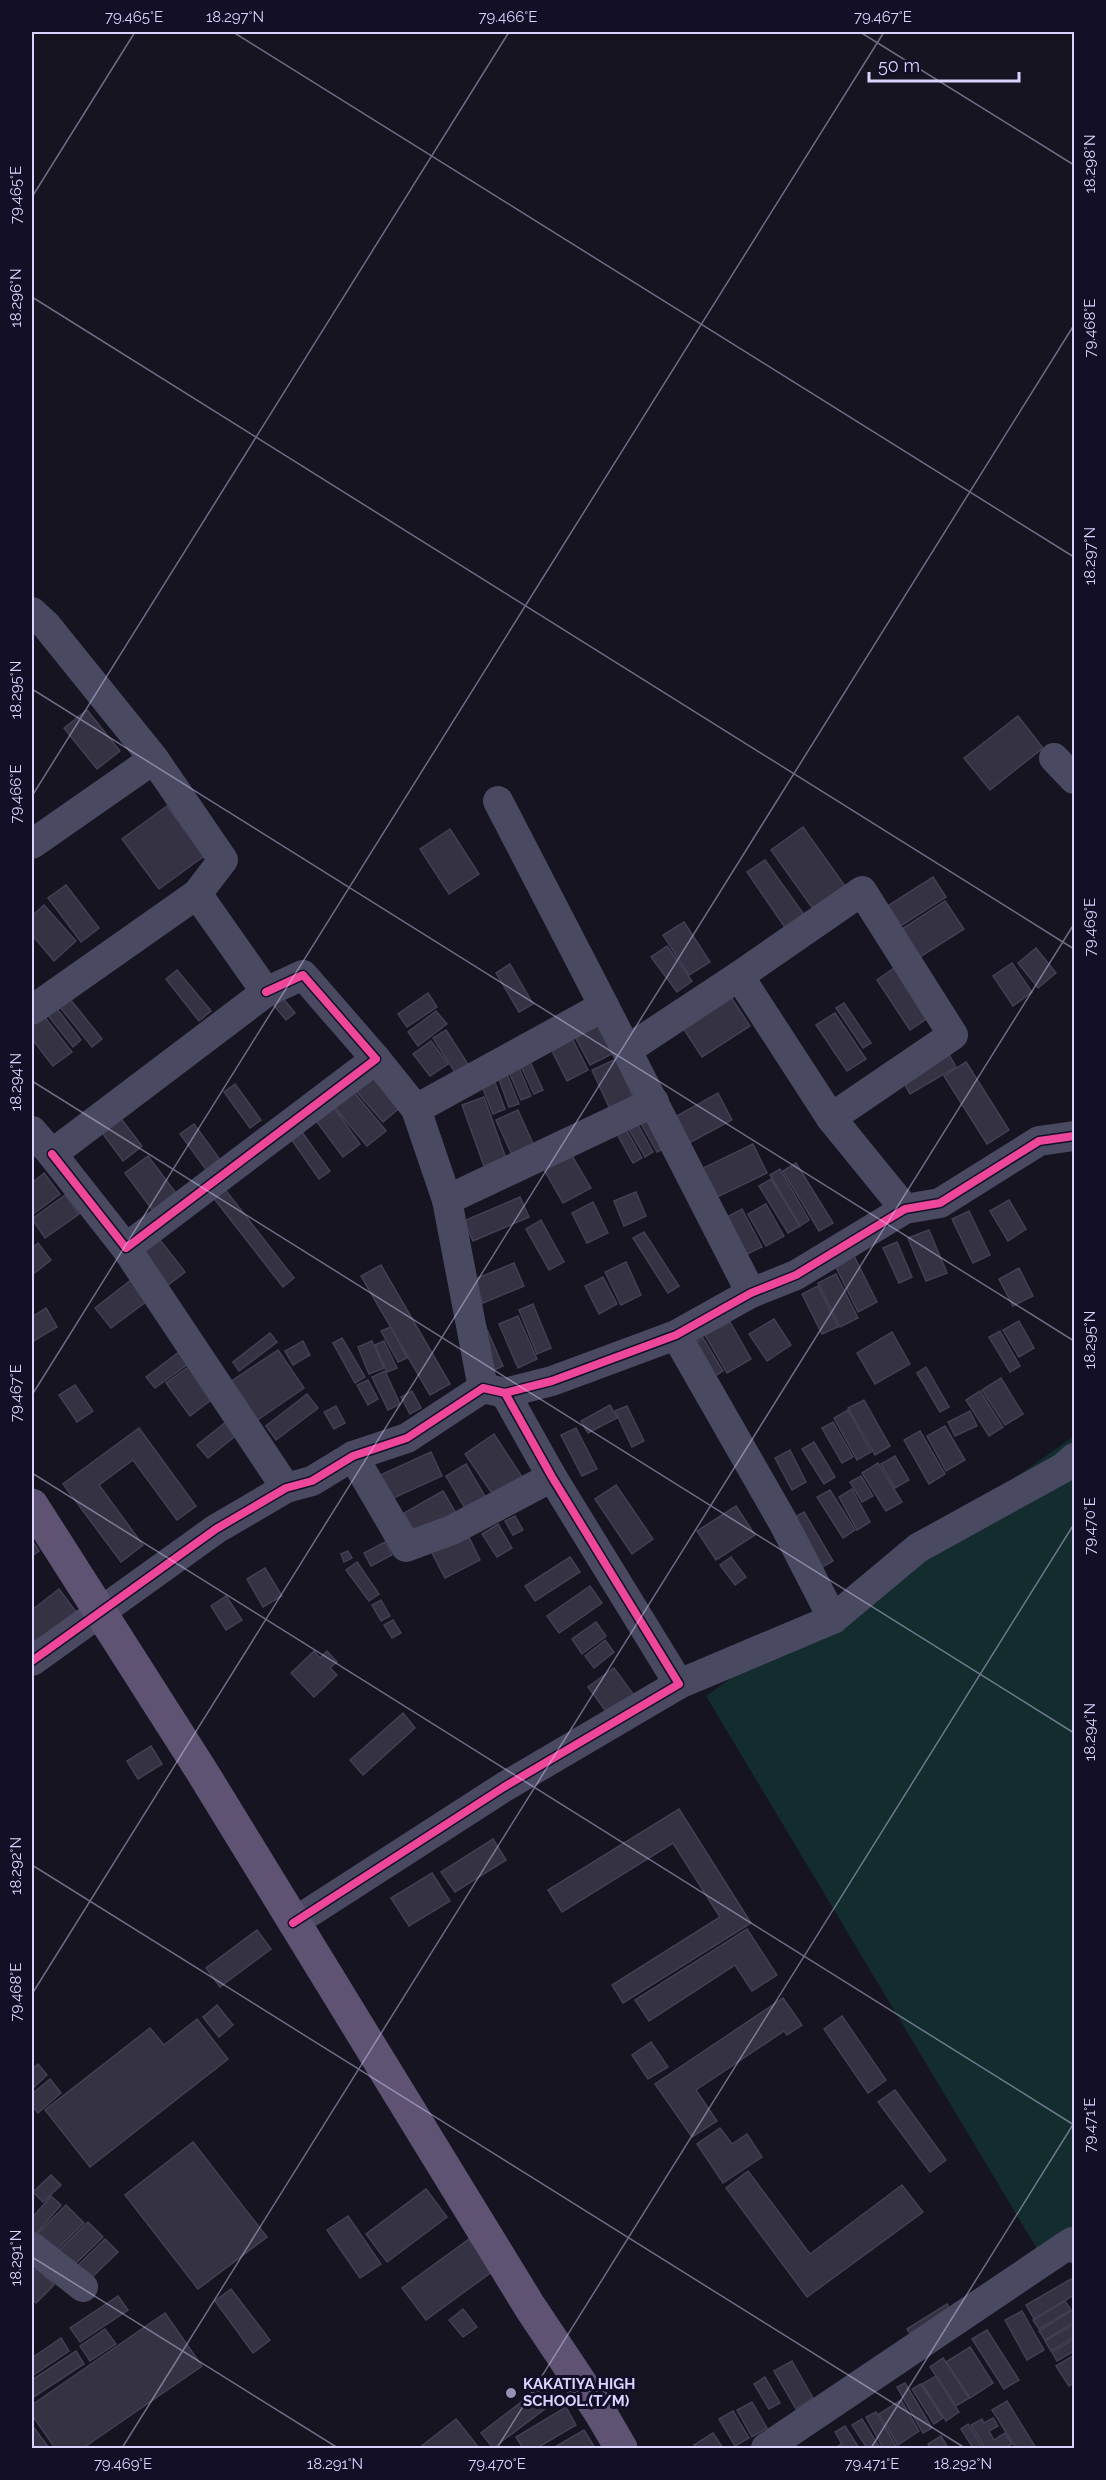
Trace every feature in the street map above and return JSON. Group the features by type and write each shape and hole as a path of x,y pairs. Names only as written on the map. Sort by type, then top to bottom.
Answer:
{"main road":[{"path":"32,1505 201,1770 530,2307 600,2412 621,2448"}],"street":[{"path":"32,612 46,625 154,759 223,860 197,894 32,1010"},
{"path":"32,844 154,759"},
{"path":"498,801 751,1293"},
{"path":"627,1050 862,891 953,1035 831,1118"},
{"path":"197,894 266,992"},
{"path":"52,1154 266,992 303,975 416,1108 447,1200 494,1390 552,1478 679,1684"},
{"path":"739,976 831,1118 905,1209"},
{"path":"416,1108 604,1006"},
{"path":"126,1248 376,1059"},
{"path":"447,1200 654,1102"},
{"path":"32,1131 126,1248 286,1488"},
{"path":"32,1661 99,1610 216,1529 286,1488 312,1481 353,1456 407,1438 494,1390 552,1381 676,1335 751,1293 796,1275 905,1209 940,1203 1039,1141 1074,1136"},
{"path":"676,1335 783,1522 833,1618"},
{"path":"353,1456 406,1547 452,1530 552,1478"},
{"path":"293,1923 504,1787 679,1684 833,1618 918,1548 1063,1468 1074,1458"},
{"path":"766,2448 1074,2244"},
{"path":"32,2247 83,2287"}],"green space":[{"path":"1074,1436 1074,2226 1037,2249 706,1696"}],"building":[{"path":"87,710 120,751 97,769 64,728"},
{"path":"1018,716 1043,748 990,790 964,758"},
{"path":"167,806 204,856 159,889 122,839"},
{"path":"803,827 845,886 813,909 771,850"},
{"path":"450,829 479,874 449,894 420,849"},
{"path":"765,860 805,916 786,929 747,872"},
{"path":"933,877 946,897 899,927 886,907"},
{"path":"66,885 99,928 81,942 48,898"},
{"path":"945,901 964,929 920,957 902,929"},
{"path":"44,905 76,941 54,961 32,935 32,916"},
{"path":"684,922 710,962 689,975 663,935"},
{"path":"667,946 692,981 677,992 651,957"},
{"path":"1036,948 1056,973 1038,988 1018,963"},
{"path":"1012,963 1032,992 1013,1006 993,976"},
{"path":"510,964 533,1004 519,1012 496,973"},
{"path":"897,966 931,1016 910,1030 877,980"},
{"path":"177,970 211,1011 199,1021 166,979"},
{"path":"428,993 437,1007 407,1027 398,1014"},
{"path":"281,996 295,1013 286,1020 272,1003"},
{"path":"731,997 750,1026 702,1057 683,1028"},
{"path":"70,999 102,1039 92,1047 60,1007"},
{"path":"844,1003 871,1043 863,1048 836,1008"},
{"path":"55,1006 81,1040 73,1047 46,1013"},
{"path":"40,1011 72,1052 53,1066 32,1039 32,1017"},
{"path":"436,1011 447,1024 418,1046 408,1032"},
{"path":"835,1013 866,1059 847,1071 816,1025"},
{"path":"594,1019 612,1054 590,1065 572,1031"},
{"path":"446,1030 471,1069 458,1077 433,1038"},
{"path":"568,1030 588,1070 567,1081 547,1041"},
{"path":"431,1041 448,1064 430,1076 413,1054"},
{"path":"946,1049 956,1067 910,1094 900,1076"},
{"path":"529,1059 543,1090 534,1094 520,1064"},
{"path":"616,1059 634,1099 610,1109 592,1070"},
{"path":"966,1062 1009,1130 987,1144 944,1076"},
{"path":"517,1063 531,1096 521,1100 507,1067"},
{"path":"370,1068 402,1106 383,1122 350,1084"},
{"path":"492,1074 505,1109 493,1114 479,1079"},
{"path":"507,1074 519,1104 509,1107 498,1077"},
{"path":"235,1084 261,1120 250,1128 224,1092"},
{"path":"349,1086 386,1131 367,1146 330,1102"},
{"path":"718,1093 732,1120 689,1143 675,1117"},
{"path":"484,1097 507,1161 485,1169 462,1105"},
{"path":"332,1105 360,1144 343,1157 314,1118"},
{"path":"518,1110 535,1148 513,1157 496,1120"},
{"path":"644,1110 666,1148 657,1152 636,1115"},
{"path":"632,1114 653,1152 645,1157 623,1119"},
{"path":"119,1116 142,1146 123,1161 101,1131"},
{"path":"621,1120 642,1158 633,1163 612,1125"},
{"path":"194,1124 224,1165 210,1175 180,1134"},
{"path":"299,1128 330,1171 319,1179 289,1136"},
{"path":"565,1144 591,1188 563,1203 538,1159"},
{"path":"753,1144 767,1173 711,1200 697,1171"},
{"path":"148,1156 179,1197 156,1215 125,1173"},
{"path":"796,1163 833,1223 819,1231 783,1171"},
{"path":"780,1169 809,1220 800,1226 770,1175"},
{"path":"44,1173 60,1194 32,1215 32,1183"},
{"path":"771,1179 800,1226 788,1233 759,1186"},
{"path":"220,1183 294,1278 283,1287 209,1192"},
{"path":"636,1192 646,1216 624,1226 614,1201"},
{"path":"65,1195 79,1214 45,1238 32,1219"},
{"path":"520,1197 529,1217 473,1241 464,1221"},
{"path":"1009,1200 1026,1229 1008,1241 990,1211"},
{"path":"593,1202 608,1233 587,1243 572,1213"},
{"path":"766,1204 784,1236 766,1246 748,1214"},
{"path":"742,1209 762,1247 743,1256 723,1219"},
{"path":"969,1211 990,1255 973,1263 952,1219"},
{"path":"541,1220 564,1262 549,1270 526,1229"},
{"path":"929,1230 947,1273 926,1281 908,1238"},
{"path":"153,1231 185,1272 163,1289 131,1248"},
{"path":"644,1232 679,1286 668,1293 633,1238"},
{"path":"897,1242 912,1277 899,1283 883,1248"},
{"path":"38,1243 51,1260 32,1275 32,1248"},
{"path":"851,1250 877,1302 858,1312 832,1259"},
{"path":"626,1262 641,1295 621,1305 605,1272"},
{"path":"514,1263 524,1286 483,1303 473,1280"},
{"path":"381,1265 450,1384 430,1395 361,1276"},
{"path":"1019,1268 1033,1296 1013,1306 999,1279"},
{"path":"836,1274 858,1318 840,1327 818,1283"},
{"path":"603,1277 617,1304 599,1314 585,1286"},
{"path":"131,1280 147,1301 111,1328 95,1308"},
{"path":"818,1286 838,1327 822,1334 802,1294"},
{"path":"533,1304 551,1348 537,1354 519,1310"},
{"path":"46,1308 57,1327 32,1342 32,1317"},
{"path":"518,1316 537,1359 518,1368 499,1324"},
{"path":"774,1319 791,1345 767,1361 749,1334"},
{"path":"1019,1321 1034,1348 1019,1357 1003,1330"},
{"path":"730,1322 751,1359 727,1373 705,1335"},
{"path":"485,1325 503,1366 494,1370"},
{"path":"391,1327 407,1358 398,1362 381,1331"},
{"path":"1000,1331 1020,1366 1010,1372 989,1337"},
{"path":"892,1332 910,1364 875,1384 857,1353"},
{"path":"270,1333 277,1342 239,1371 233,1362"},
{"path":"342,1338 365,1377 355,1383 333,1343"},
{"path":"703,1338 723,1371 709,1380 689,1346"},
{"path":"303,1341 310,1355 293,1365 285,1351"},
{"path":"372,1341 384,1368 369,1374 358,1347"},
{"path":"384,1341 397,1368 387,1372 375,1345"},
{"path":"278,1350 304,1388 256,1421 230,1382"},
{"path":"179,1352 188,1364 155,1388 146,1377"},
{"path":"191,1365 215,1397 190,1416 166,1383"},
{"path":"926,1367 949,1407 940,1412 917,1373"},
{"path":"385,1371 400,1404 388,1410 372,1377"},
{"path":"1001,1378 1023,1414 1005,1425 982,1390"},
{"path":"368,1380 378,1399 368,1405 357,1385"},
{"path":"75,1385 93,1411 77,1422 59,1395"},
{"path":"412,1391 421,1408 410,1414 401,1397"},
{"path":"980,1391 1003,1427 989,1436 966,1400"},
{"path":"307,1394 318,1408 276,1440 266,1426"},
{"path":"864,1400 890,1446 875,1455 848,1408"},
{"path":"610,1405 617,1418 588,1433 581,1421"},
{"path":"336,1406 345,1423 334,1429 324,1412"},
{"path":"627,1406 644,1441 632,1447 615,1411"},
{"path":"848,1410 871,1452 857,1460 834,1418"},
{"path":"970,1411 977,1426 955,1436 948,1422"},
{"path":"227,1421 238,1434 208,1458 197,1445"},
{"path":"833,1422 853,1457 842,1463 822,1428"},
{"path":"945,1426 965,1460 946,1471 927,1436"},
{"path":"139,1428 196,1506 177,1520 133,1460 99,1485 143,1545 121,1562 63,1484"},
{"path":"576,1428 597,1469 582,1476 561,1435"},
{"path":"920,1431 945,1474 929,1484 904,1440"},
{"path":"494,1434 524,1480 496,1499 465,1454"},
{"path":"814,1442 835,1477 824,1484 802,1449"},
{"path":"790,1450 806,1482 792,1490 775,1458"},
{"path":"431,1452 442,1476 389,1500 378,1476"},
{"path":"895,1456 909,1480 895,1488 881,1464"},
{"path":"878,1463 902,1502 886,1511 862,1473"},
{"path":"466,1464 486,1498 466,1510 446,1476"},
{"path":"861,1476 873,1496 862,1502 850,1482"},
{"path":"616,1485 653,1539 632,1554 595,1499"},
{"path":"852,1489 870,1522 857,1530 839,1497"},
{"path":"830,1490 855,1530 843,1538 817,1497"},
{"path":"443,1491 457,1515 418,1537 404,1513"},
{"path":"736,1506 755,1535 716,1560 697,1531"},
{"path":"804,1512 833,1561 817,1570 788,1521"},
{"path":"515,1516 523,1530 513,1535 505,1521"},
{"path":"498,1524 512,1548 497,1557 482,1534"},
{"path":"467,1533 480,1560 445,1578 431,1551"},
{"path":"32,1540 39,1551 32,1556"},
{"path":"385,1542 392,1555 371,1566 364,1553"},
{"path":"348,1551 352,1558 344,1562 341,1554"},
{"path":"570,1557 580,1572 535,1601 525,1586"},
{"path":"731,1557 746,1577 735,1585 720,1565"},
{"path":"357,1562 379,1594 369,1601 346,1570"},
{"path":"265,1568 282,1596 263,1607 247,1579"},
{"path":"590,1586 602,1603 559,1633 547,1616"},
{"path":"59,1589 77,1613 32,1647 32,1610"},
{"path":"226,1596 242,1620 226,1630 211,1606"},
{"path":"381,1600 390,1616 381,1621 372,1605"},
{"path":"393,1620 401,1633 392,1638 384,1625"},
{"path":"596,1622 606,1636 582,1654 572,1639"},
{"path":"605,1640 614,1652 594,1668 585,1656"},
{"path":"314,1651 320,1658 327,1651 337,1662 330,1668 337,1675 314,1697 291,1673"},
{"path":"614,1668 636,1698 610,1717 588,1687"},
{"path":"403,1713 415,1728 363,1775 350,1760"},
{"path":"151,1746 162,1764 138,1779 127,1761"},
{"path":"679,1809 751,1923 623,2003 612,1985 720,1917 673,1843 562,1912 548,1890"},
{"path":"493,1839 506,1860 455,1892 441,1872"},
{"path":"432,1873 450,1901 409,1926 391,1898"},
{"path":"747,1929 777,1975 752,1991 735,1965 649,2021 635,2000"},
{"path":"257,1930 271,1949 220,1987 206,1968"},
{"path":"783,1998 802,2025 787,2035 784,2031 696,2090 717,2121 692,2137 655,2084"},
{"path":"217,2005 233,2025 219,2037 203,2017"},
{"path":"842,2016 886,2080 868,2093 824,2029"},
{"path":"197,2019 228,2059 90,2167 45,2110 150,2028 164,2045"},
{"path":"651,2042 668,2067 648,2079 632,2055"},
{"path":"38,2064 47,2075 32,2089 32,2069"},
{"path":"50,2079 61,2093 38,2113 32,2105 32,2094"},
{"path":"895,2090 946,2160 930,2172 878,2102"},
{"path":"720,2128 732,2144 747,2134 762,2157 723,2183 697,2144"},
{"path":"193,2142 267,2237 198,2289 125,2195"},
{"path":"748,2171 810,2254 902,2185 923,2212 807,2297 726,2188"},
{"path":"51,2175 61,2185 43,2202 33,2192"},
{"path":"426,2189 447,2217 387,2262 366,2234"},
{"path":"51,2196 61,2205 33,2237 32,2218"},
{"path":"66,2205 84,2223 53,2253 36,2235"},
{"path":"348,2216 381,2264 360,2278 327,2230"},
{"path":"88,2222 103,2237 69,2270 54,2255"},
{"path":"105,2239 118,2252 84,2285 71,2272"},
{"path":"469,2239 493,2271 426,2320 402,2288"},
{"path":"37,2268 54,2285 36,2303 32,2299 32,2273"},
{"path":"1071,2279 1074,2285 1074,2295 1034,2319 1026,2305"},
{"path":"231,2289 270,2340 253,2353 215,2301"},
{"path":"118,2296 128,2310 80,2342 70,2328"},
{"path":"1065,2301 1071,2310 1039,2329 1033,2320"},
{"path":"947,2304 953,2313 913,2338 907,2329"},
{"path":"463,2309 477,2327 463,2337 449,2320"},
{"path":"1074,2309 1074,2322 1045,2340 1039,2331"},
{"path":"1022,2311 1044,2350 1027,2360 1005,2320"},
{"path":"165,2313 202,2366 83,2448 55,2448 32,2415 32,2405"},
{"path":"1074,2324 1074,2337 1051,2351 1045,2341"},
{"path":"105,2329 116,2344 90,2361 80,2346"},
{"path":"987,2330 1019,2380 1004,2389 972,2339"},
{"path":"61,2338 69,2351 32,2376 32,2358"},
{"path":"1074,2339 1074,2351 1057,2361 1052,2352"},
{"path":"970,2347 993,2383 970,2398 946,2362"},
{"path":"76,2351 84,2364 32,2398 32,2380"},
{"path":"1074,2355 1074,2383 1069,2386 1056,2366"},
{"path":"943,2358 969,2398 956,2406 930,2367"},
{"path":"792,2361 813,2398 796,2409 774,2371"},
{"path":"936,2376 959,2412 946,2421 922,2384"},
{"path":"765,2377 780,2403 769,2409 754,2384"},
{"path":"905,2383 932,2428 923,2433 897,2387"},
{"path":"921,2384 943,2418 934,2424 912,2389"},
{"path":"542,2386 554,2402 493,2448 481,2433"},
{"path":"901,2400 919,2431 898,2445 879,2414"},
{"path":"1007,2401 1036,2448 1016,2448 992,2410"},
{"path":"752,2402 767,2428 752,2437 737,2410"},
{"path":"566,2407 576,2425 537,2448 523,2448 516,2437"},
{"path":"733,2411 749,2438 735,2446 719,2419"},
{"path":"876,2412 896,2446 883,2448 866,2417"},
{"path":"993,2418 998,2426 989,2431 994,2440 1005,2433 1012,2444 1004,2448 985,2448 971,2425 982,2419 984,2423"},
{"path":"456,2419 479,2448 419,2448"},
{"path":"862,2419 880,2448 867,2448 852,2425"},
{"path":"968,2424 983,2448 973,2448 961,2429"},
{"path":"32,2425 49,2448 32,2448"},
{"path":"845,2426 859,2448 835,2448 842,2444 835,2432"},
{"path":"584,2430 595,2448 553,2448"},
{"path":"713,2433 723,2448 696,2448 694,2445"},
{"path":"941,2436 948,2448 930,2448 928,2444"}],"cycle path":[{"path":"52,1154 126,1248 376,1059 303,975 266,992"},
{"path":"32,1661 216,1529 286,1488 312,1481 353,1456 407,1438 483,1388 505,1393 552,1381 676,1335 751,1293 796,1275 905,1209 940,1203 1039,1141 1074,1136"},
{"path":"293,1923 504,1787 679,1684 552,1477 505,1393"}],"place":[{"name":"KAKATIYA HIGH SCHOOL.(T/M)","path":"511,2393"}]}
